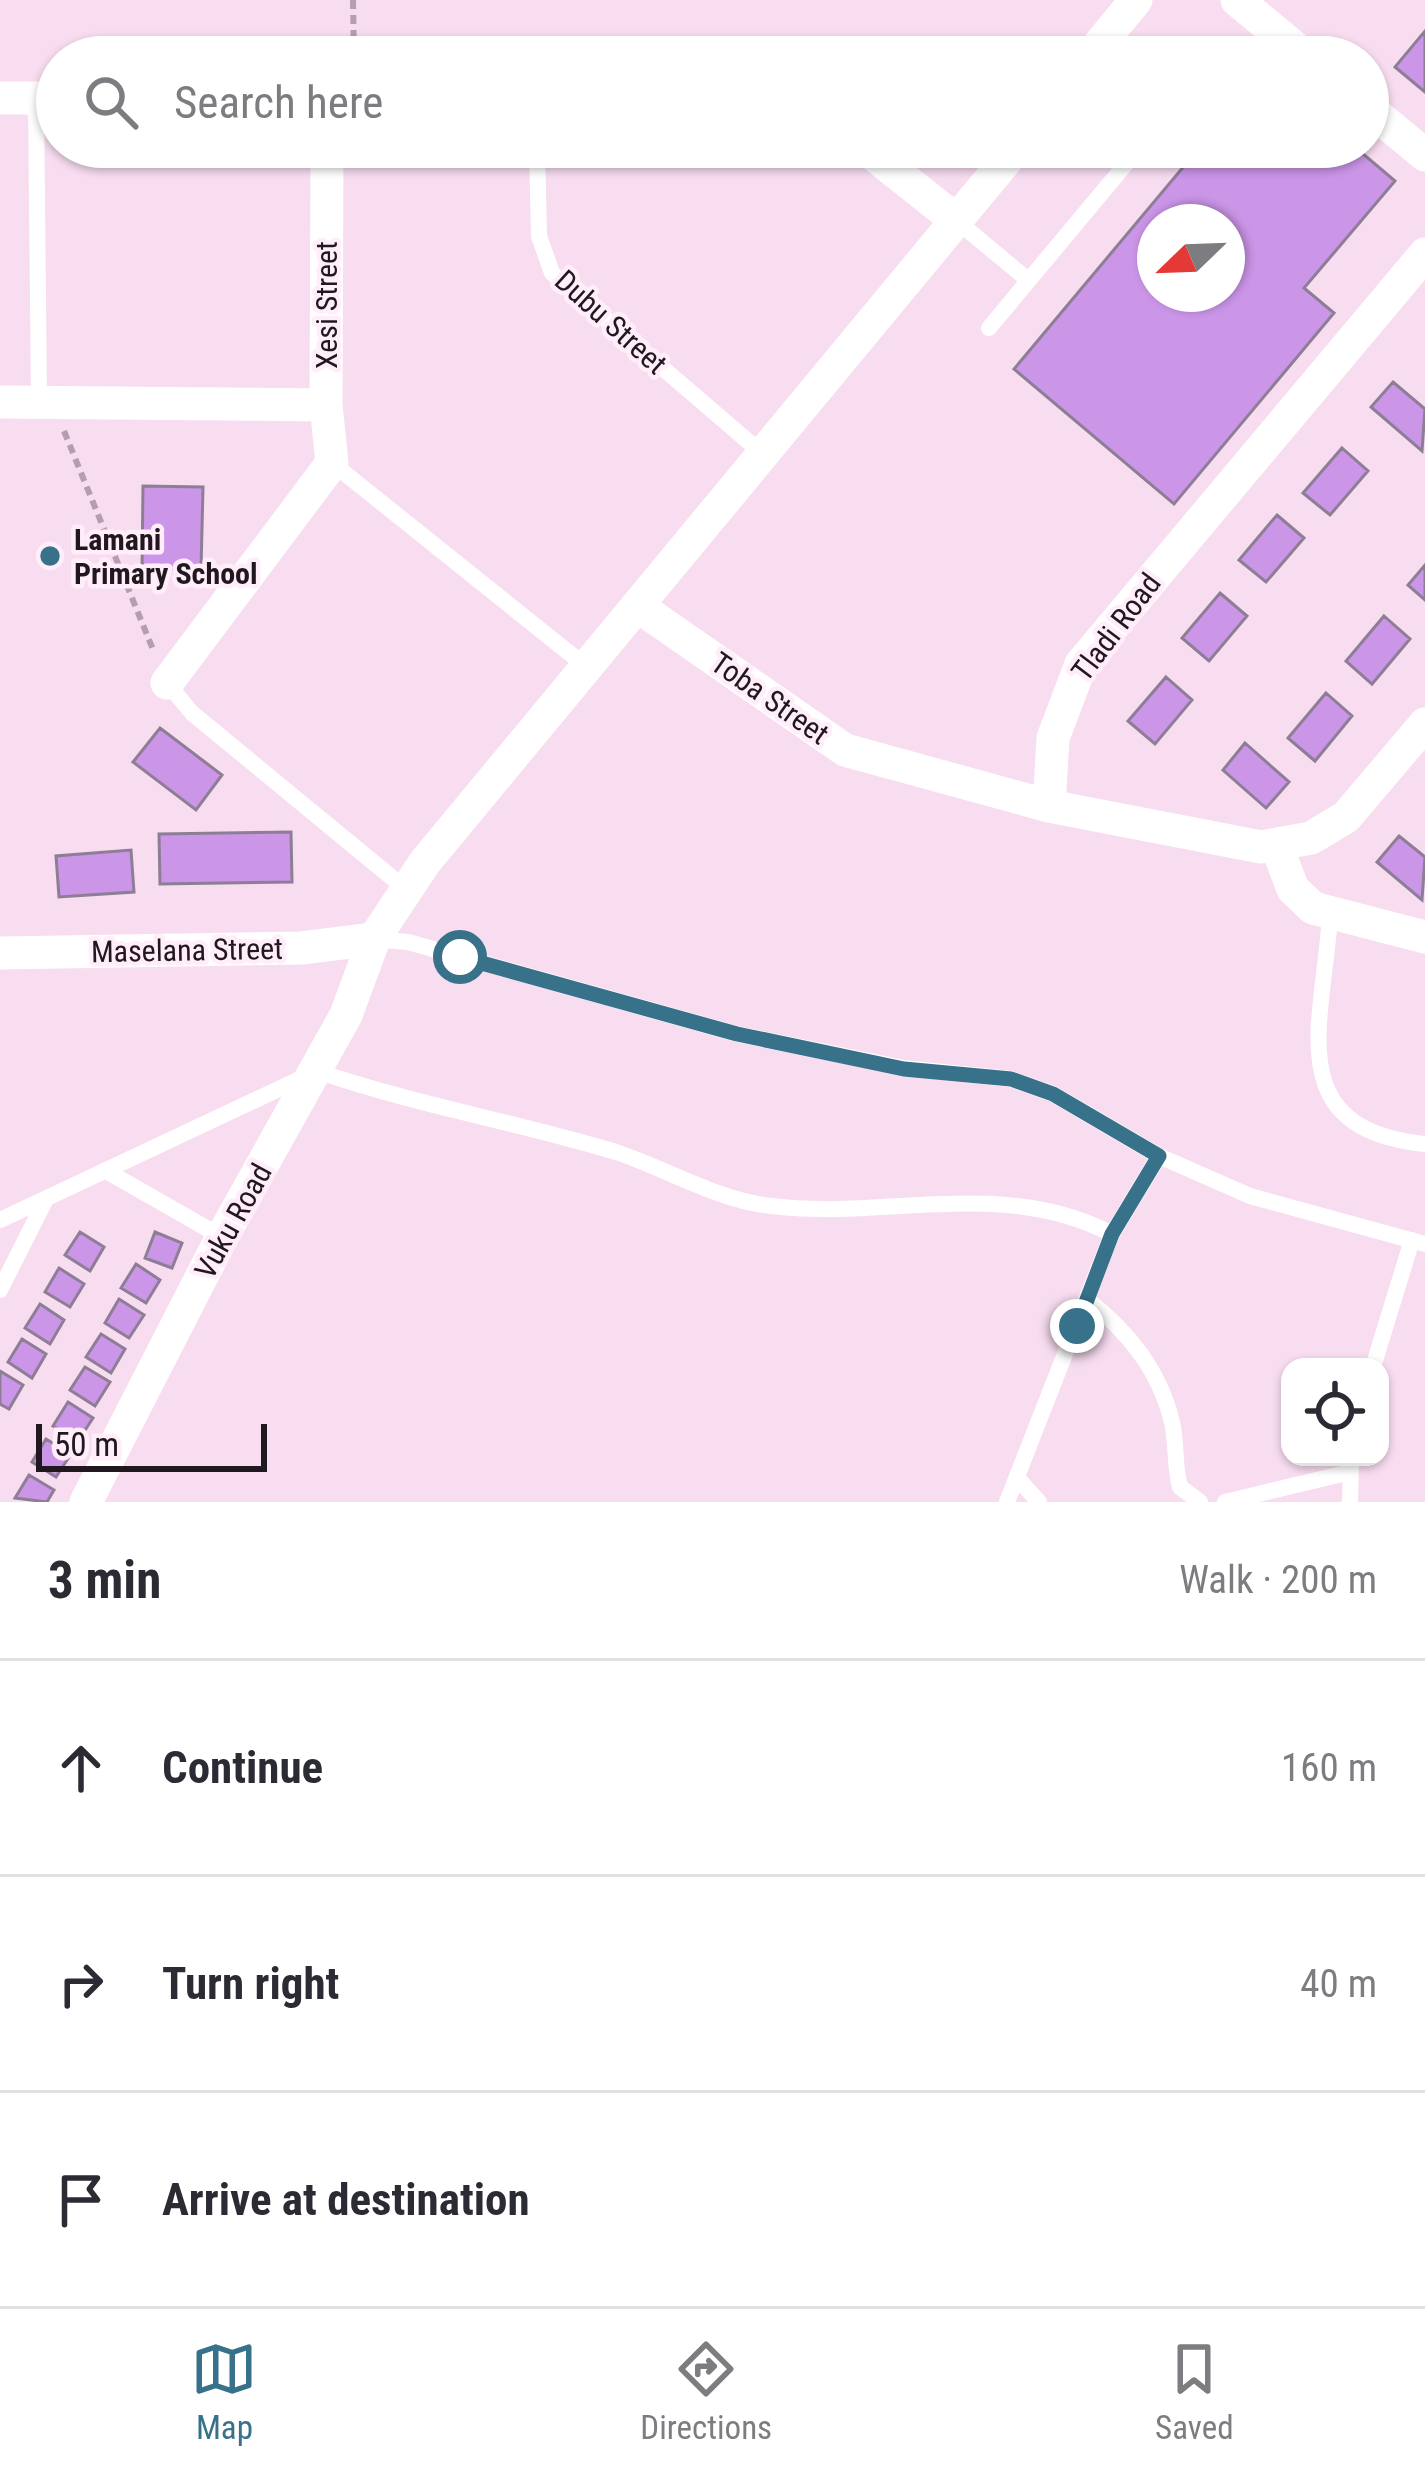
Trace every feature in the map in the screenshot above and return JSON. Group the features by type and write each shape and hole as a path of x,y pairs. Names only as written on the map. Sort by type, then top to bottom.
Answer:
{"street":[{"path":"1107,36 1136,0"},
{"path":"1237,0 1281,36"},
{"path":"0,98 36,98"},
{"path":"1389,125 1425,155"},
{"name":"Xesi Street","path":"327,168 326,405 332,464"},
{"path":"890,168 957,221"},
{"path":"374,939 442,840 1000,168"},
{"name":"Tladi Road","path":"1049,806 1053,738 1081,664 1425,254"},
{"path":"0,402 326,405"},
{"path":"167,683 332,464"},
{"name":"Toba Street","path":"639,607 845,750 1049,806"},
{"path":"1049,806 1277,847 1311,838 1346,817 1425,724"},
{"path":"1277,847 1293,889 1330,915 1425,937"},
{"name":"Maselana Street","path":"0,952 301,948 374,939"},
{"name":"Vuku Road","path":"86,1502 222,1237 346,1016 374,939"}],"lane":[{"path":"45,402 47,168"},
{"name":"Dubu Street","path":"537,168 539,236 553,273 765,456"},
{"path":"989,328 1122,168"},
{"path":"957,221 1028,280"},
{"path":"332,464 589,668"},
{"path":"167,683 192,713 407,890"},
{"path":"1330,915 1319,1028 1325,1093 1345,1118 1378,1137 1425,1144"},
{"path":"374,939 408,942 737,1034 904,1069 1011,1079 1053,1094 1159,1156 1250,1196 1418,1242 1376,1358"},
{"path":"0,1220 317,1071 379,1093 501,1118 602,1148 770,1206 984,1202 1084,1220 1112,1234"},
{"path":"1007,1502 1112,1234 1159,1156"},
{"path":"108,1172 222,1237"},
{"path":"0,1290 45,1202"},
{"path":"1087,1299 1117,1323 1157,1381 1173,1425 1181,1497 1200,1502"},
{"path":"1225,1502 1255,1498 1348,1466"},
{"path":"1350,1502 1351,1466"},
{"path":"1018,1479 1039,1502"}],"path":[{"path":"353,0 354,36"},
{"path":"45,402 167,683"}],"building":[{"path":"1425,31 1425,92 1395,67"},
{"path":"1182,168 1380,168 1395,181 1304,288 1334,313 1174,504 1014,369 1137,222 1137,312 1245,312 1245,204 1152,204"},
{"path":"1393,382 1425,409 1422,451 1371,407"},
{"path":"1342,448 1368,471 1330,515 1303,493"},
{"path":"143,486 203,487 201,570 142,568"},
{"path":"1277,515 1304,538 1266,582 1239,560"},
{"path":"1425,565 1425,600 1408,585"},
{"path":"1220,593 1247,616 1209,661 1182,638"},
{"path":"1384,616 1410,639 1372,684 1346,661"},
{"path":"1166,677 1192,700 1155,744 1128,721"},
{"path":"1326,693 1352,716 1315,761 1288,738"},
{"path":"160,728 222,775 196,810 133,762"},
{"path":"1245,743 1289,782 1266,808 1223,770"},
{"path":"291,832 292,882 160,884 159,834"},
{"path":"1399,836 1425,857 1422,900 1377,862"},
{"path":"131,850 134,892 59,897 56,856"},
{"path":"80,1232 104,1247 90,1271 65,1255"},
{"path":"155,1232 182,1243 172,1268 145,1258"},
{"path":"136,1264 160,1280 146,1303 121,1288"},
{"path":"59,1268 84,1284 70,1307 45,1292"},
{"path":"119,1299 144,1315 129,1338 105,1323"},
{"path":"40,1304 64,1320 50,1344 25,1328"},
{"path":"101,1334 125,1349 111,1373 86,1357"},
{"path":"22,1339 46,1354 32,1378 8,1362"},
{"path":"85,1367 110,1382 95,1406 70,1390"},
{"path":"0,1371 23,1385 9,1409 0,1404"},
{"path":"68,1402 93,1418 78,1441 53,1426"},
{"path":"46,1439 71,1454 56,1477 32,1462"},
{"path":"29,1475 54,1490 47,1502 15,1498"}],"place":[{"name":"Lamani Primary School","path":"50,556"}],"route":[{"path":"460,957 737,1034 904,1069 1011,1079 1053,1094 1159,1156 1112,1234 1077,1326"}]}
